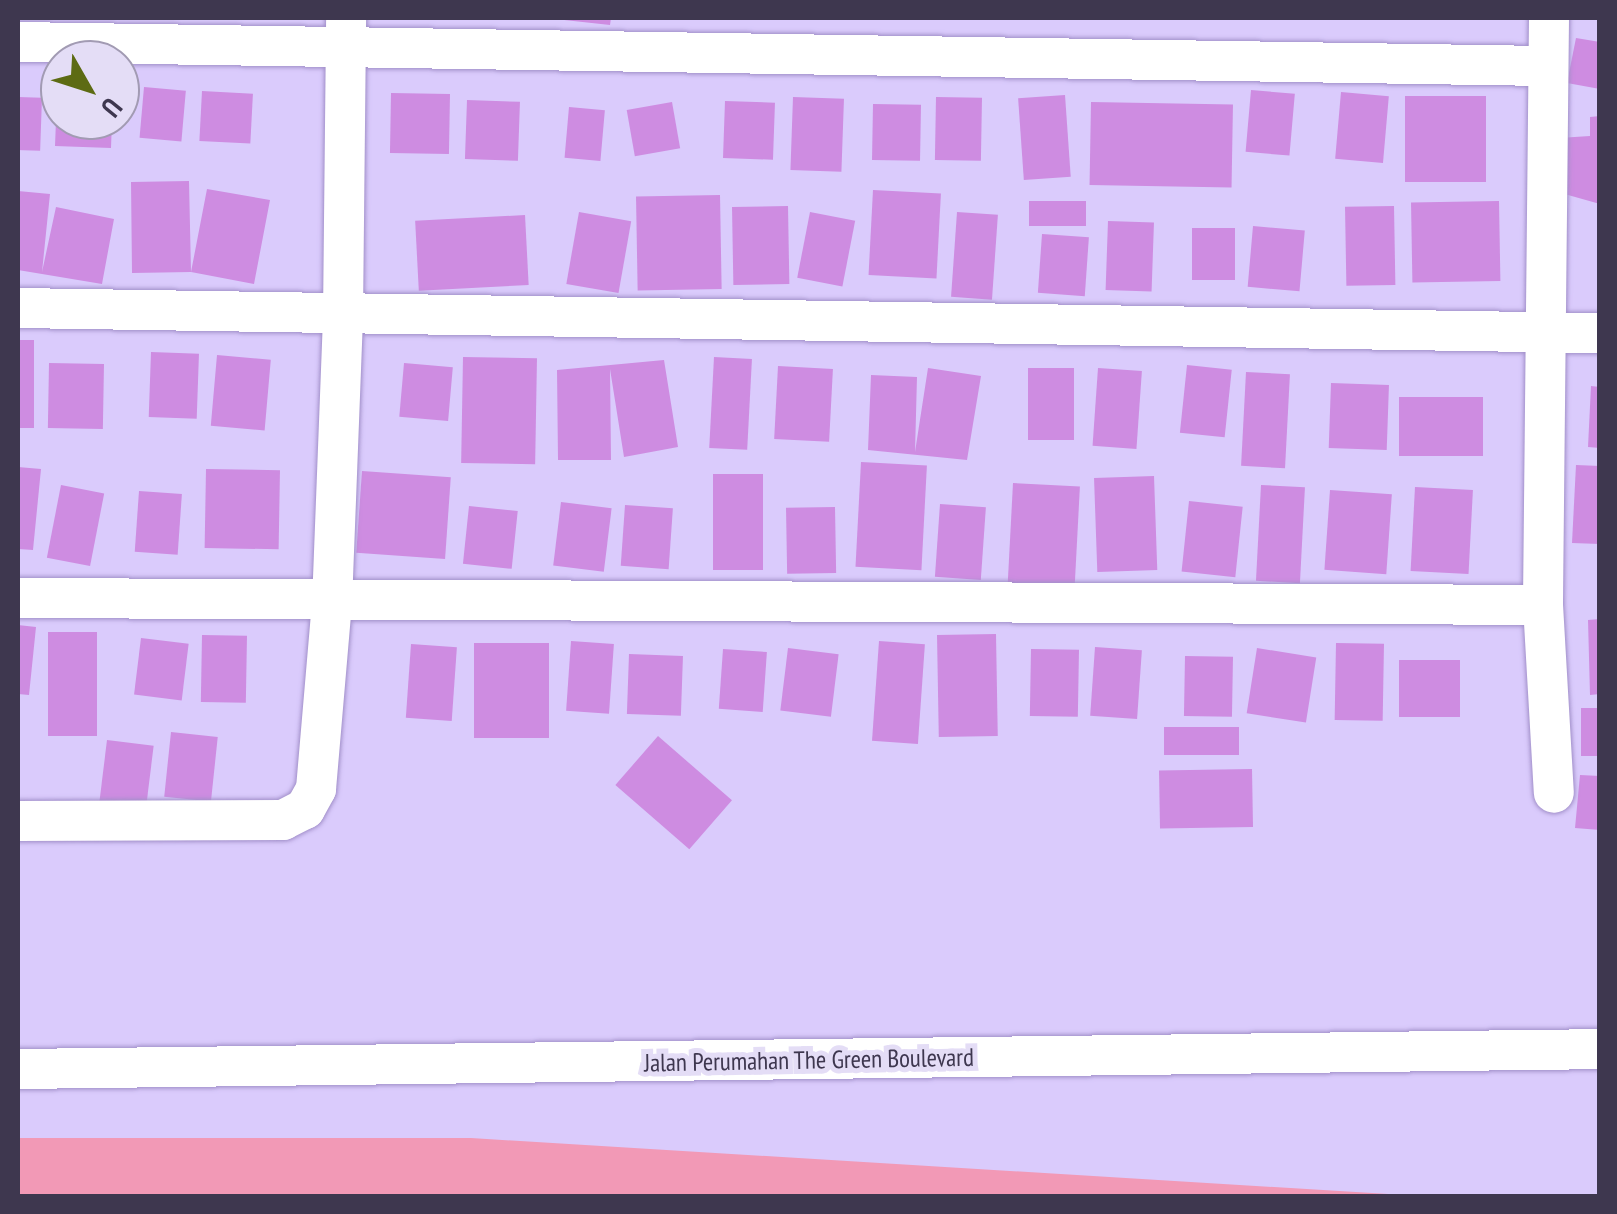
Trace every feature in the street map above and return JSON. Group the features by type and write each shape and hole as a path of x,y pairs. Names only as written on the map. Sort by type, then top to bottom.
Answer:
{"street":[{"path":"1549,18 1545,66 1543,605 1554,793"},
{"path":"18,42 346,33 1545,66"},
{"path":"18,821 282,820 305,809 316,790 332,604 343,316 346,33"},
{"path":"18,308 1600,333"},
{"path":"18,598 332,604 1543,605"},
{"name":"Jalan Perumahan The Green Boulevard","path":"18,1068 1600,1049"}],"shaded area":[{"path":"18,1138 471,1138 1421,1196 18,1196"}],"building":[{"path":"546,18 611,18 610,25"},
{"path":"1576,38 1600,42 1600,89 1567,83"},
{"path":"144,87 186,91 181,141 140,138"},
{"path":"1251,90 1295,94 1289,156 1246,152"},
{"path":"202,91 253,94 250,144 199,141"},
{"path":"1341,92 1389,96 1383,163 1335,159"},
{"path":"391,93 450,94 449,154 390,153"},
{"path":"1065,95 1071,177 1024,180 1018,98"},
{"path":"1405,96 1486,96 1486,182 1405,182"},
{"path":"18,97 40,98 40,151 18,150"},
{"path":"793,97 844,99 841,172 790,170"},
{"path":"936,97 982,98 981,161 935,160"},
{"path":"467,100 520,102 518,161 465,159"},
{"path":"725,101 775,103 773,160 723,158"},
{"path":"672,102 680,148 635,156 627,110"},
{"path":"1091,102 1233,104 1232,187 1090,185"},
{"path":"873,104 921,105 920,161 872,160"},
{"path":"569,107 605,110 600,161 565,158"},
{"path":"1600,116 1600,204 1561,193 1559,138 1590,136 1590,117"},
{"path":"55,140 111,140 111,148 55,146"},
{"path":"189,181 191,272 132,273 131,182"},
{"path":"207,189 270,200 254,284 191,272"},
{"path":"873,190 941,194 936,278 869,275"},
{"path":"18,191 50,194 42,272 56,207 114,219 102,284 18,270"},
{"path":"720,195 722,289 638,290 636,196"},
{"path":"1029,201 1086,201 1086,226 1029,226"},
{"path":"1499,201 1500,281 1412,283 1411,203"},
{"path":"788,206 789,284 733,285 732,207"},
{"path":"1394,206 1395,285 1346,286 1345,207"},
{"path":"579,212 631,221 619,293 566,284"},
{"path":"810,212 855,221 842,287 797,278"},
{"path":"957,212 998,215 992,300 951,297"},
{"path":"525,215 529,285 419,291 415,221"},
{"path":"1108,221 1154,223 1152,292 1106,290"},
{"path":"1253,226 1305,231 1299,291 1248,287"},
{"path":"1192,228 1235,228 1235,280 1192,280"},
{"path":"1042,234 1089,237 1085,296 1038,293"},
{"path":"18,340 34,340 34,428 18,428"},
{"path":"151,352 199,354 197,419 149,417"},
{"path":"217,355 271,360 265,430 211,426"},
{"path":"463,357 537,358 535,464 461,463"},
{"path":"714,357 752,359 747,450 709,448"},
{"path":"664,360 678,447 624,457 610,369 611,460 558,460 557,370"},
{"path":"49,363 104,364 103,429 48,428"},
{"path":"404,363 453,367 448,421 399,417"},
{"path":"1187,365 1232,370 1225,437 1180,433"},
{"path":"778,366 833,369 829,442 774,439"},
{"path":"928,368 981,376 967,460 868,450 871,375 917,377 915,452"},
{"path":"1028,368 1074,368 1074,440 1028,440"},
{"path":"1098,368 1142,371 1136,449 1093,446"},
{"path":"1246,372 1290,374 1285,468 1241,466"},
{"path":"1331,383 1389,385 1387,450 1329,448"},
{"path":"1591,386 1600,387 1600,448 1588,447"},
{"path":"1399,397 1483,397 1483,456 1399,456"},
{"path":"861,462 927,465 921,570 856,567"},
{"path":"1576,465 1600,466 1600,544 1572,543"},
{"path":"18,467 41,469 33,550 18,549"},
{"path":"206,469 280,470 279,549 205,548"},
{"path":"362,471 451,477 445,559 356,553"},
{"path":"713,474 763,474 763,570 713,570"},
{"path":"1154,476 1157,570 1097,572 1094,478"},
{"path":"1013,483 1080,487 1075,587 1008,584"},
{"path":"61,485 104,493 90,566 47,558"},
{"path":"1261,485 1305,487 1300,583 1256,581"},
{"path":"1415,487 1473,490 1469,574 1411,571"},
{"path":"1330,490 1392,494 1386,574 1324,570"},
{"path":"139,491 182,494 178,555 135,552"},
{"path":"1189,501 1243,507 1235,577 1182,572"},
{"path":"561,502 612,508 604,572 553,566"},
{"path":"940,504 986,507 981,580 935,577"},
{"path":"625,505 673,508 669,569 621,566"},
{"path":"469,506 518,511 512,569 463,564"},
{"path":"835,507 836,573 787,574 786,508"},
{"path":"1600,619 1600,694 1590,695 1588,620"},
{"path":"18,625 36,627 29,695 18,694"},
{"path":"48,632 97,632 97,736 48,736"},
{"path":"996,634 998,736 939,737 937,635"},
{"path":"202,635 247,636 246,703 201,702"},
{"path":"141,638 189,644 182,700 134,695"},
{"path":"571,641 614,644 609,714 566,711"},
{"path":"879,641 925,644 918,744 872,741"},
{"path":"474,643 549,643 549,738 474,738"},
{"path":"1336,643 1384,644 1383,721 1335,720"},
{"path":"411,644 457,647 452,721 406,718"},
{"path":"1095,647 1142,650 1137,719 1090,716"},
{"path":"788,648 839,654 831,717 780,711"},
{"path":"1257,648 1316,657 1306,723 1247,713"},
{"path":"723,649 767,652 763,712 719,709"},
{"path":"1031,649 1079,650 1078,717 1030,716"},
{"path":"629,654 683,656 681,716 627,714"},
{"path":"1185,656 1233,657 1232,717 1184,716"},
{"path":"1399,660 1460,660 1460,717 1399,717"},
{"path":"1581,708 1600,708 1600,756 1581,756"},
{"path":"1164,727 1239,727 1239,755 1164,755"},
{"path":"171,732 218,737 211,802 164,797"},
{"path":"658,736 732,800 689,849 615,785"},
{"path":"107,740 154,746 146,811 99,806"},
{"path":"1252,769 1253,827 1160,829 1159,771"},
{"path":"1580,775 1600,776 1600,830 1575,828"}]}
